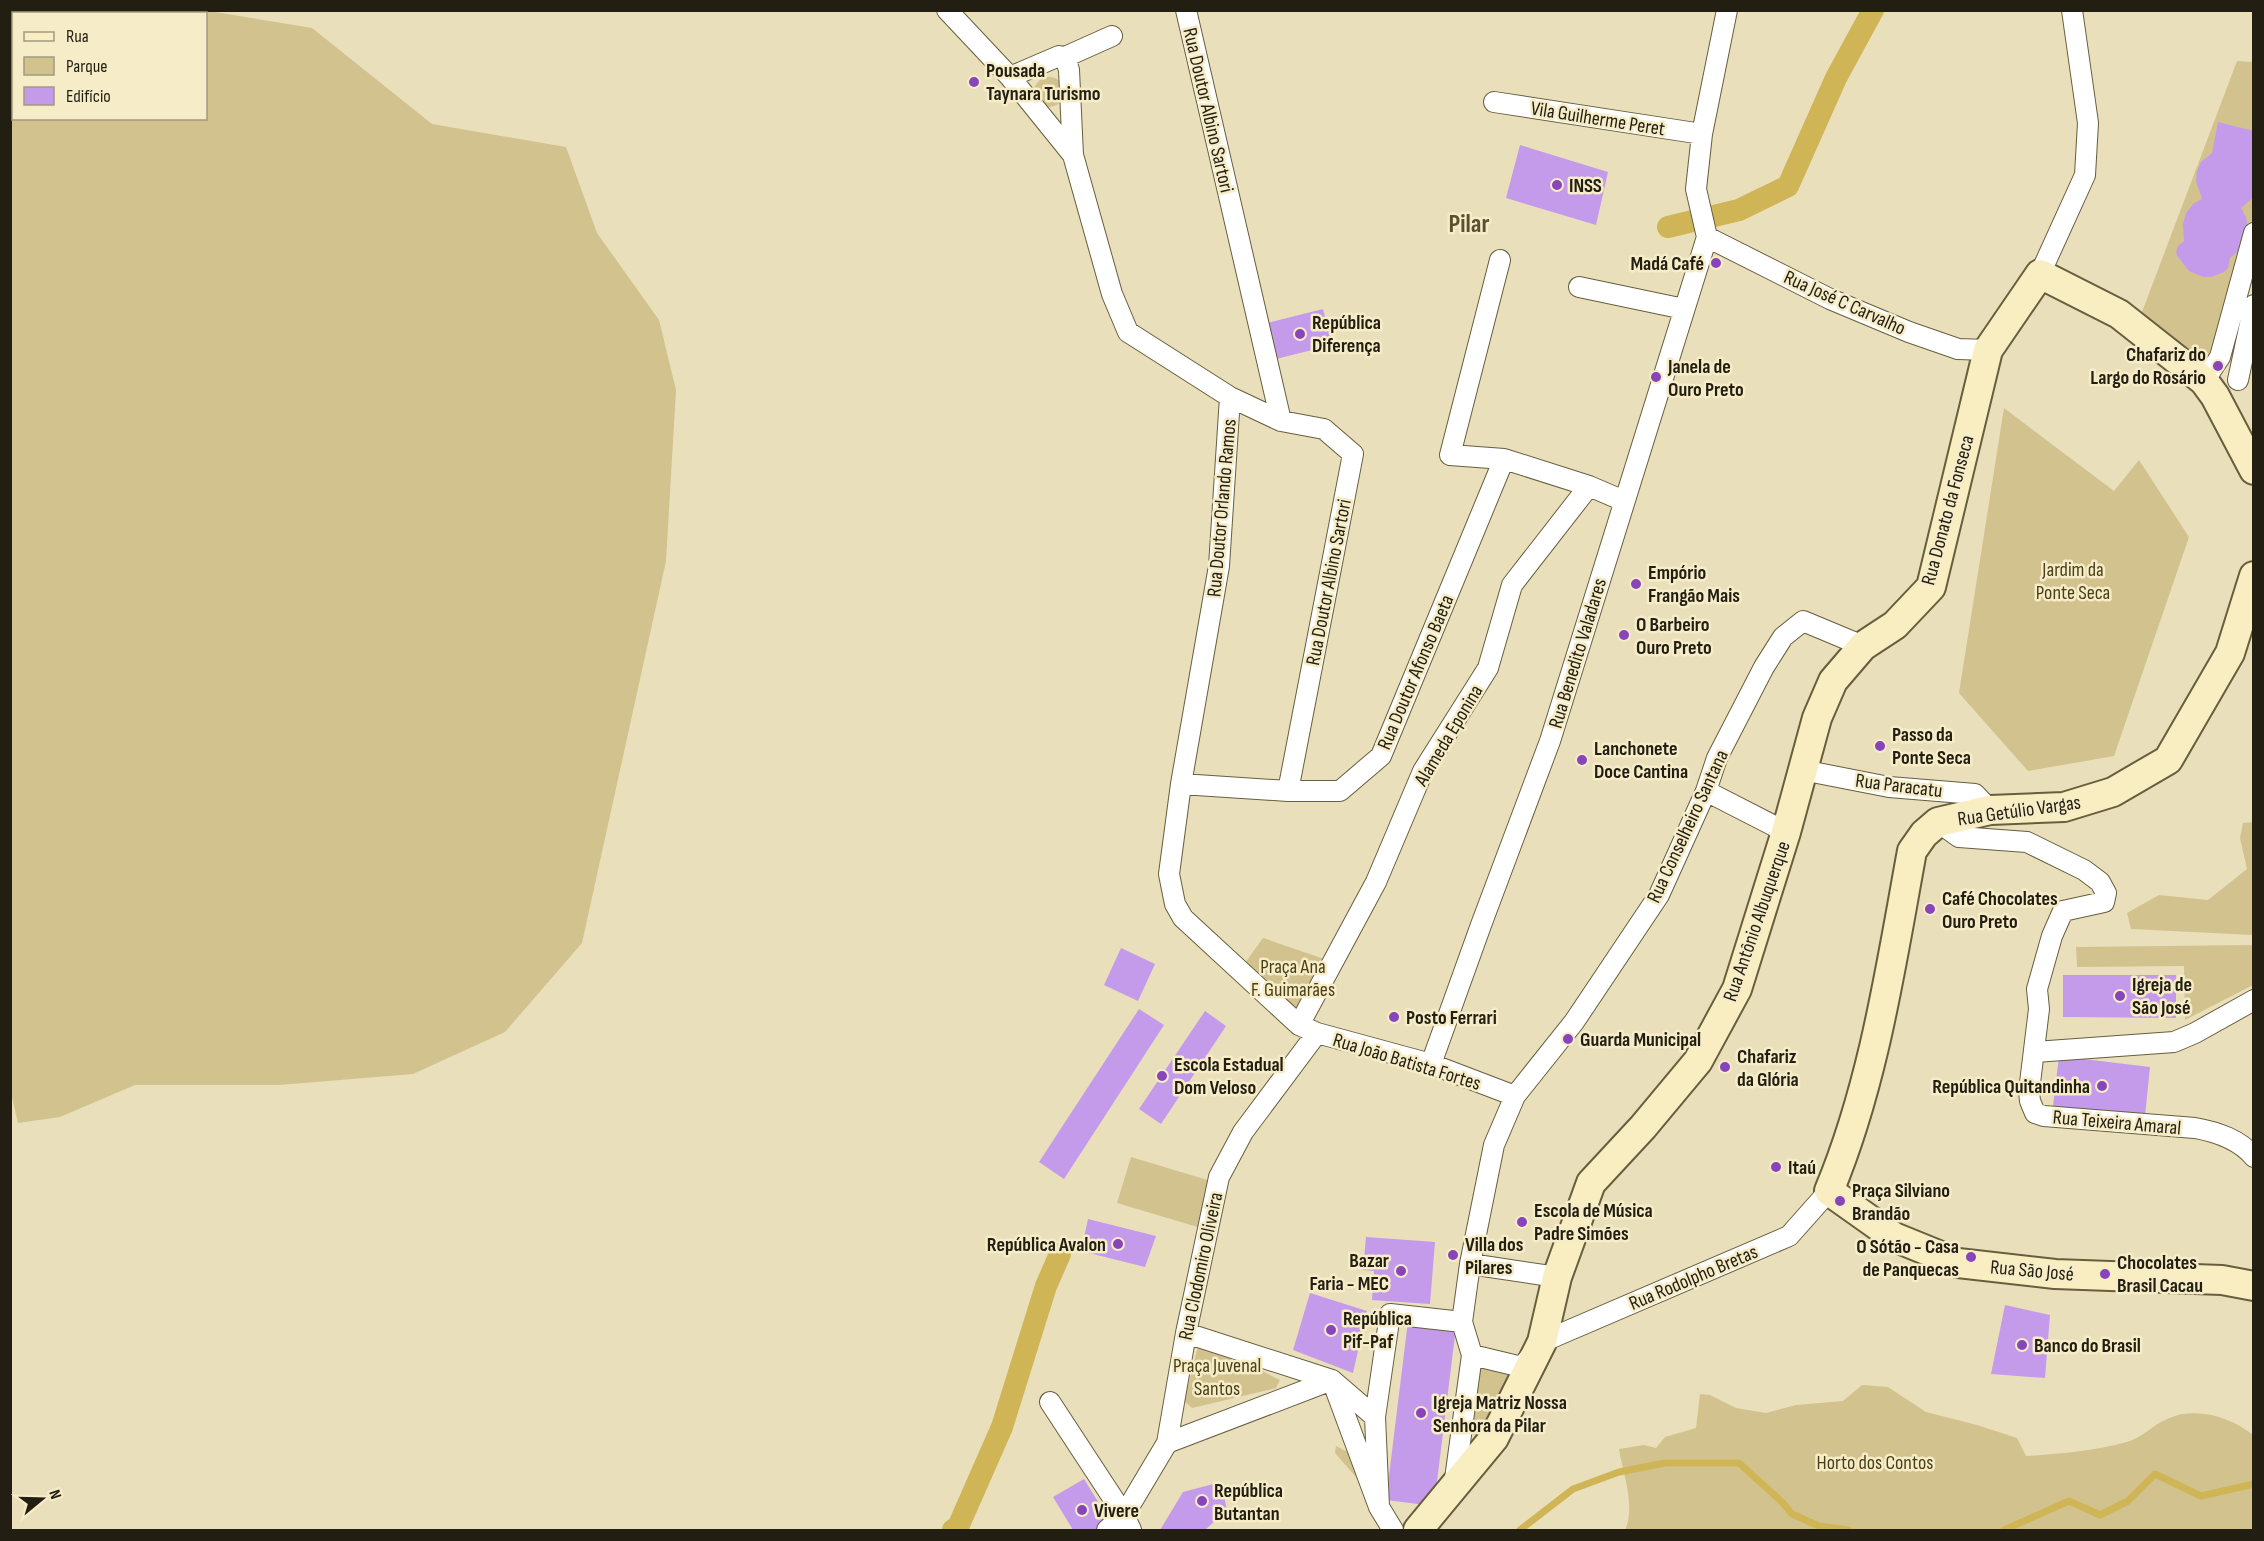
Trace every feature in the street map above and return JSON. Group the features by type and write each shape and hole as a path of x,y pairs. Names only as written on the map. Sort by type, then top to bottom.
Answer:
{"street":[{"name":"Rua Doutor Orlando Ramos","path":"947,10 1010,77 1072,155 1112,294 1128,332 1230,397 1219,566 1181,784 1168,874 1175,904 1183,918 1308,1029"},
{"name":"Rua Doutor Albino Sartori","path":"1186,10 1281,421"},
{"path":"1707,234 1696,189 1702,134 1727,10"},
{"path":"1988,350 2040,274 2085,175 2088,123 2072,10"},
{"path":"1010,77 1059,56 1065,57 1112,36"},
{"path":"1065,57 1069,70 1072,155"},
{"name":"Vila Guilherme Peret","path":"1494,102 1702,134"},
{"path":"2210,388 2253,233"},
{"name":"Rua Benedito Valadares","path":"1431,1064 1550,741 1707,234"},
{"name":"Rua José C Carvalho","path":"1707,234 1830,299 1909,332 1958,349 1988,350"},
{"path":"1500,261 1450,455 1504,459 1589,486 1624,501"},
{"path":"2040,274 2119,314 2210,388 2253,470"},
{"path":"1580,287 1684,309"},
{"path":"2210,388 2246,378 2253,304"},
{"name":"Rua Donato da Fonseca","path":"1802,770 1817,718 1833,681 1863,646 1895,625 1930,587 1988,350"},
{"name":"Rua Doutor Albino Sartori","path":"1230,397 1281,421 1324,429 1353,454 1288,790"},
{"name":"Rua Doutor Afonso Baeta","path":"1181,784 1340,791 1381,756 1504,459"},
{"name":"Alameda Eponina","path":"1308,1029 1376,882 1423,771 1488,668 1512,585 1589,486"},
{"name":"Rua Getúlio Vargas","path":"1829,1191 1857,1112 1887,987 1912,851 1924,834 1938,822 1990,810 2064,807 2113,792 2168,760 2230,653 2253,576"},
{"name":"Rua Conselheiro Santana","path":"1462,1322 1470,1264 1494,1145 1515,1096 1574,1022 1659,895 1706,791 1717,758 1764,667 1782,637 1803,621 1863,646"},
{"name":"Rua Paracatu","path":"1802,770 1889,787 1975,794 1990,810"},
{"name":"Rua Antônio Albuquerque","path":"1418,1530 1494,1438 1542,1342 1557,1277 1591,1183 1643,1127 1698,1062 1737,989 1786,832 1802,770"},
{"path":"1706,791 1786,832"},
{"path":"1938,822 1959,837 2027,843 2084,870 2100,882 2106,893 2104,902 2063,911 2058,921 2037,989 2039,1009 2035,1052 2174,1042 2195,1033 2253,1000"},
{"name":"Rua João Batista Fortes","path":"1308,1029 1431,1064 1515,1096"},
{"name":"Rua Clodomiro Oliveira","path":"1107,1530 1127,1523 1167,1443 1186,1333 1219,1177 1308,1029"},
{"name":"Rua Teixeira Amaral","path":"2035,1052 2029,1091 2035,1113 2044,1116 2204,1130 2230,1139 2248,1150 2253,1157"},
{"name":"Rua São José","path":"1829,1191 1894,1237 1958,1263 2055,1274 2222,1280 2253,1287"},
{"name":"Rua Rodolpho Bretas","path":"1542,1342 1789,1236 1829,1191"},
{"path":"1470,1264 1557,1277"},
{"path":"1379,1507 1375,1417 1390,1314 1462,1322 1472,1354 1454,1485 1444,1498"},
{"path":"1186,1333 1332,1380 1375,1417"},
{"path":"1472,1354 1522,1367 1542,1342"},
{"path":"1167,1443 1332,1380"},
{"path":"1332,1380 1379,1507 1394,1530"},
{"path":"1050,1402 1127,1523"}],"green space":[{"path":"10,11 209,11 312,28 432,124 566,147 597,233 659,320 676,390 666,561 582,943 505,1032 413,1074 279,1085 135,1085 60,1117 18,1123 10,1088"},
{"path":"2237,61 2253,62 2253,226 2206,371 2139,320"},
{"path":"1049,77 1059,82 1064,92 1059,102 1049,107 1039,102 1034,92 1039,82"},
{"name":"Jardim da Ponte Seca","path":"2004,408 2114,491 2139,460 2189,537 2114,756 2028,771 1959,693"},
{"path":"2253,822 2253,935 2131,929 2127,913 2159,895 2208,900 2247,869 2240,838 2243,823"},
{"name":"Praça Ana F. Guimarães","path":"1263,938 1330,961 1299,1018 1245,963"},
{"path":"2253,945 2253,985 2185,1020 2184,966 2077,967 2076,947"},
{"path":"1131,1157 1224,1185 1211,1231 1117,1203"},
{"name":"Praça Juvenal Santos","path":"1200,1339 1280,1380 1276,1388 1192,1408 1184,1401"},
{"path":"1479,1364 1527,1382 1482,1438 1471,1434"},
{"name":"Horto dos Contos","path":"1862,1385 1888,1387 1926,1412 2017,1438 2026,1456 2076,1452 2127,1442 2178,1415 2201,1414 2224,1419 2253,1435 2253,1530 1625,1530 1629,1501 1619,1449 1644,1445 1656,1448 1665,1437 1696,1428 1700,1394 1710,1395 1736,1408 1766,1413 1796,1405 1843,1401"},
{"path":"1336,1446 1364,1460 1362,1484 1335,1453"}],"building":[{"path":"2218,122 2254,131 2254,197 2241,208 2248,228 2242,248 2230,258 2228,268 2224,272 2211,277 2203,277 2189,271 2176,252 2178,246 2184,241 2183,224 2186,213 2193,204 2202,199 2196,181 2197,171 2201,162 2212,153"},
{"name":"INSS","path":"1520,145 1608,172 1596,225 1506,198"},
{"name":"República Diferença","path":"1323,309 1332,345 1276,359 1267,323"},
{"path":"1121,948 1155,964 1138,1001 1104,985"},
{"name":"Igreja de São José","path":"2063,975 2176,975 2176,1018 2063,1017"},
{"path":"1139,1009 1164,1025 1064,1179 1039,1162"},
{"path":"1205,1011 1226,1026 1161,1124 1139,1109"},
{"name":"República Quitandinha","path":"2059,1056 2150,1067 2145,1116 2053,1106"},
{"name":"República Avalon","path":"1088,1219 1156,1236 1145,1267 1081,1251"},
{"name":"Bazar Faria - MEC","path":"1366,1237 1435,1242 1430,1304 1372,1300 1374,1271 1363,1270"},
{"name":"República Pif-Paf","path":"1310,1293 1367,1311 1353,1373 1293,1350"},
{"name":"Banco do Brasil","path":"2005,1305 2050,1315 2045,1378 1991,1374"},
{"name":"Igreja Matriz Nossa Senhora da Pilar","path":"1408,1321 1456,1327 1434,1506 1386,1500"},
{"name":"Vivere","path":"1084,1479 1111,1523 1098,1530 1073,1530 1053,1497"},
{"name":"República Butantan","path":"1221,1482 1227,1510 1205,1530 1160,1530 1183,1492"}],"waterway":[{"path":"1668,227 1739,210 1788,186 1836,78 1873,10"},
{"path":"953,1530 958,1527 1002,1427 1046,1286 1060,1254"},
{"path":"1520,1530 1573,1489 1619,1472 1665,1463 1739,1463 1792,1514 1819,1526 1848,1530"},
{"path":"2004,1530 2069,1501 2100,1515 2128,1501 2155,1474 2201,1496 2254,1484"}],"place":[{"name":"Pousada Taynara Turismo","path":"974,82"},
{"name":"INSS","path":"1557,185"},
{"name":"Madá Café","path":"1716,263"},
{"name":"República Diferença","path":"1300,334"},
{"name":"Chafariz do Largo do Rosário","path":"2218,366"},
{"name":"Janela de Ouro Preto","path":"1656,377"},
{"name":"Empório Frangão Mais","path":"1636,584"},
{"name":"O Barbeiro Ouro Preto","path":"1624,635"},
{"name":"Passo da Ponte Seca","path":"1880,746"},
{"name":"Lanchonete Doce Cantina","path":"1582,760"},
{"name":"Café Chocolates Ouro Preto","path":"1930,909"},
{"name":"Igreja de São José","path":"2120,996"},
{"name":"Posto Ferrari","path":"1394,1017"},
{"name":"Guarda Municipal","path":"1568,1039"},
{"name":"Chafariz da Glória","path":"1725,1067"},
{"name":"Escola Estadual Dom Veloso","path":"1162,1076"},
{"name":"República Quitandinha","path":"2102,1086"},
{"name":"Itaú","path":"1776,1167"},
{"name":"Praça Silviano Brandão","path":"1840,1201"},
{"name":"Escola de Música Padre Simões","path":"1522,1222"},
{"name":"República Avalon","path":"1118,1244"},
{"name":"Villa dos Pilares","path":"1453,1255"},
{"name":"O Sótão - Casa de Panquecas","path":"1971,1257"},
{"name":"Bazar Faria - MEC","path":"1401,1271"},
{"name":"Chocolates Brasil Cacau","path":"2105,1274"},
{"name":"República Pif-Paf","path":"1331,1330"},
{"name":"Banco do Brasil","path":"2022,1345"},
{"name":"Igreja Matriz Nossa Senhora da Pilar","path":"1421,1413"},
{"name":"República Butantan","path":"1202,1501"},
{"name":"Vivere","path":"1082,1510"}],"district":[{"name":"Pilar","path":"1469,223"}]}
